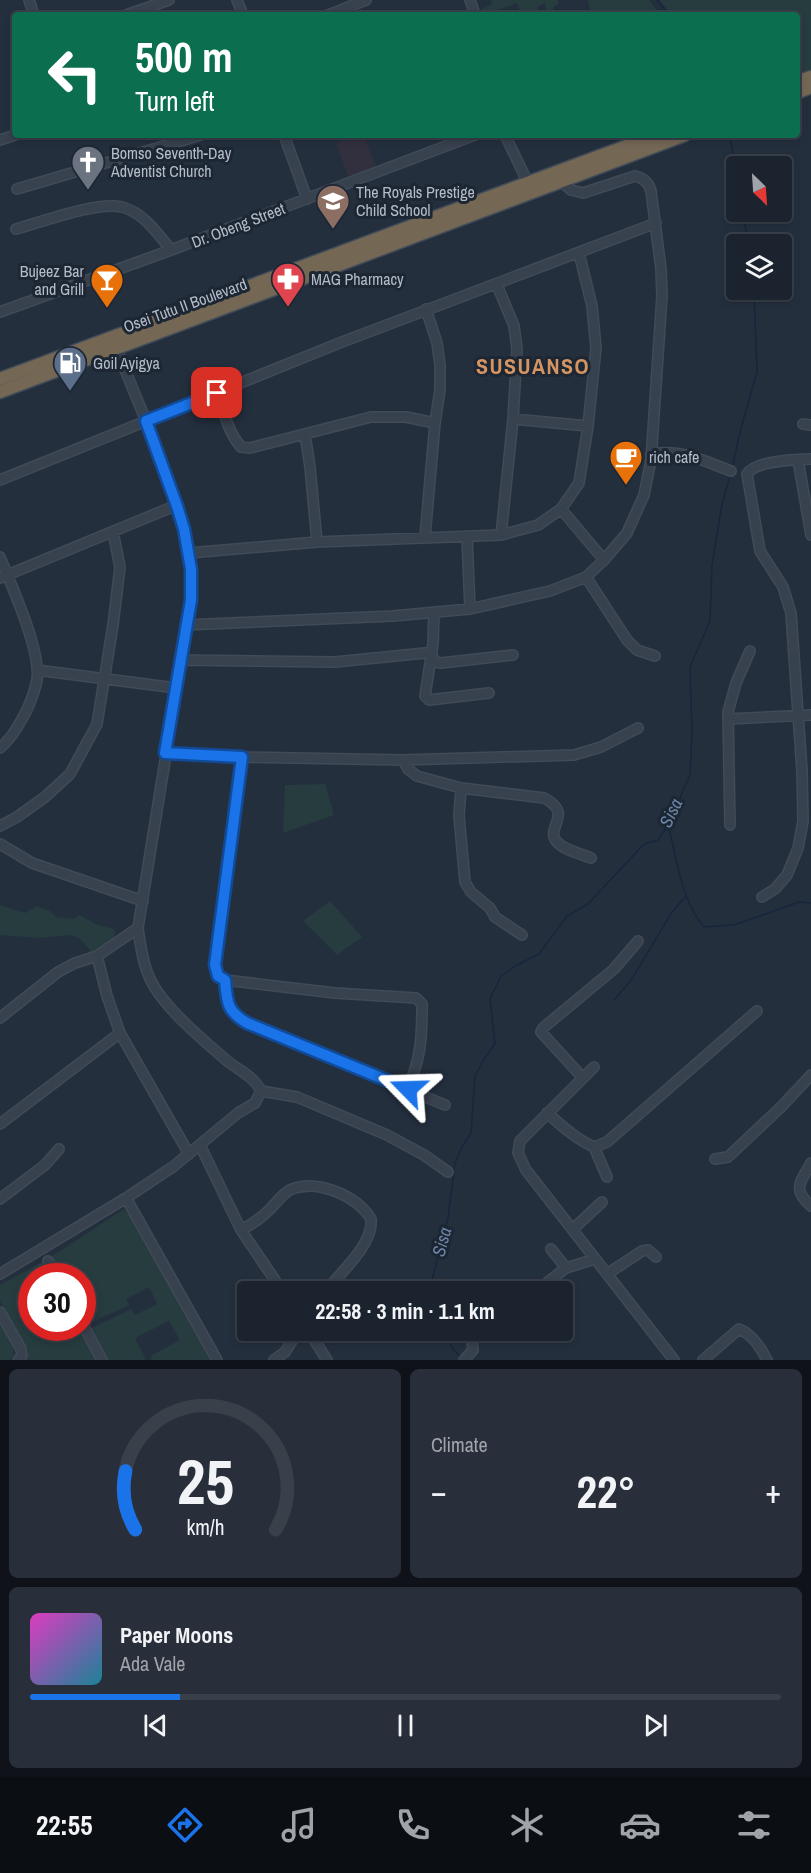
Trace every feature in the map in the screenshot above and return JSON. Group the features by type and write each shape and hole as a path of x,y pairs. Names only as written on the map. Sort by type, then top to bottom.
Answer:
{"highway":[{"name":"Osei Tutu II Boulevard","path":"0,392 114,343 530,187 649,138"},
{"name":"Osei Tutu II Boulevard","path":"530,187 562,182 677,138"},
{"name":"Osei Tutu II Boulevard","path":"0,379 114,343"}],"street":[{"path":"135,12 169,0"},
{"path":"336,12 366,0"},
{"path":"17,189 191,138"},
{"path":"286,138 307,199"},
{"name":"Dr. Obeng Street","path":"0,312 468,138"},
{"path":"506,138 530,187"},
{"path":"186,625 393,616 470,609 550,591 586,577 627,533 644,495 651,454 662,296 661,269 651,191 650,186 642,177 635,176 583,193 571,190 562,182"},
{"path":"16,229 98,207 121,207 150,224 171,250"},
{"path":"0,480 426,309 497,285 656,223"},
{"path":"189,553 317,542 501,535 537,525 561,509 579,483 588,426 595,340 592,306 579,253"},
{"path":"497,285 514,326 517,349 513,419 501,535"},
{"path":"425,537 440,390 437,343 426,309"},
{"path":"114,343 177,506 191,569 191,600 138,928 148,975 156,990 194,1032 236,1069 249,1076 261,1091"},
{"path":"217,393 228,425 241,447 250,448 371,417 406,417 435,423"},
{"path":"513,419 588,426"},
{"path":"305,435 317,542"},
{"path":"651,454 695,457 731,471"},
{"path":"762,897 775,889 787,875 798,848 803,821 791,614 783,587 760,551 747,474 754,467 811,459"},
{"path":"798,460 811,535"},
{"path":"4,577 177,506"},
{"path":"561,509 604,560"},
{"path":"0,825 17,817 45,797 70,774 97,724 120,567 113,532"},
{"path":"467,536 470,609"},
{"path":"0,557 4,577 32,644 37,670 28,708 16,731 0,748"},
{"path":"586,577 627,640 638,650 655,656"},
{"path":"434,612 431,655 424,693 426,699 489,693"},
{"path":"730,825 728,719 731,697 750,651"},
{"path":"180,660 335,662 425,653 431,655 436,662 441,663 513,655"},
{"path":"37,670 176,688"},
{"path":"728,719 811,715"},
{"path":"165,753 403,760 574,755 601,747 638,728"},
{"path":"242,757 215,965 218,976 225,980 420,1000 422,1004 422,1042 417,1067 408,1089"},
{"path":"403,760 408,769 417,776 460,788 544,798 554,803 559,817 554,835 555,840 591,858"},
{"path":"460,788 459,816 465,882 471,892 490,908 495,917 522,935"},
{"path":"0,844 32,863 143,901"},
{"path":"0,1018 58,972 75,963 97,956 138,928"},
{"path":"583,1078 541,1032 614,969 639,941"},
{"path":"97,956 107,996 120,1033 189,1154"},
{"path":"225,980 230,1010 247,1023 445,1105"},
{"path":"594,1147 607,1142 757,1011"},
{"path":"0,1124 120,1033"},
{"path":"594,1067 520,1141 518,1153 526,1170 674,1360"},
{"path":"715,1159 728,1157 811,1075"},
{"path":"0,1274 126,1198 189,1154 238,1113 255,1103 261,1091"},
{"path":"261,1091 297,1097 387,1135 424,1155 447,1172"},
{"path":"547,1113 578,1139 594,1147 607,1177"},
{"path":"201,1145 241,1230 276,1281"},
{"path":"0,1199 45,1165 59,1149"},
{"path":"811,1163 798,1186 799,1194 811,1206"},
{"path":"241,1230 266,1213 290,1189 308,1185 337,1192 355,1202 371,1219 370,1233 352,1261 335,1281"},
{"path":"126,1198 217,1360"},
{"path":"573,1229 602,1202"},
{"path":"551,1249 566,1268"},
{"path":"607,1274 642,1251 648,1250 656,1257"},
{"path":"549,1281 566,1268 595,1259"},
{"path":"0,1312 21,1349 22,1356 18,1360"},
{"path":"704,1360 739,1329 753,1338 767,1360"},
{"path":"92,1341 102,1360"},
{"path":"274,1360 285,1352 292,1341"},
{"path":"315,1341 327,1360"},
{"path":"466,1359 473,1350 472,1341"}],"shaded area":[{"path":"350,138 365,138 376,167 349,178 336,143"}],"green space":[{"path":"491,0 558,0 559,3 553,8 554,12 546,12 545,3 537,7 539,12 520,12 517,3 493,12 484,12 482,9 492,4"},
{"path":"588,0 649,0 658,12 590,12"},
{"path":"660,0 811,0 811,71 800,75 800,12 670,12"},
{"path":"325,784 334,815 283,833 285,785"},
{"path":"330,901 362,937 337,955 303,921"},
{"path":"0,905 25,913 36,906 50,911 56,917 74,919 79,915 98,925 114,929 112,943 84,958 90,950 80,939 71,935 39,938 0,935"},
{"path":"124,1209 132,1219 210,1360 151,1360 152,1355 180,1340 169,1321 135,1338 146,1360 106,1360 96,1341 96,1326 131,1309 135,1315 157,1304 149,1287 126,1299 129,1305 96,1320 96,1263 54,1263 51,1257"},
{"path":"18,1275 18,1332 0,1301 0,1285"},
{"path":"0,1325 13,1346 10,1360 0,1360"},
{"path":"23,1341 86,1341 97,1360 28,1360 28,1350"}],"waterway":[{"name":"Sisa","path":"657,0 667,12"},
{"name":"Sisa","path":"730,138 733,156"},
{"name":"Sisa","path":"745,222 746,234"},
{"name":"Sisa","path":"732,468 757,372 754,300"},
{"name":"Sisa","path":"432,1281 448,1218 455,1163 471,1133 475,1076 495,1044 490,999 501,976 539,954 567,916 588,904 644,844 658,840 668,825 690,775 692,733 690,667 710,621 712,565 722,504 730,476"},
{"path":"668,825 685,892 696,917 704,927 734,925 799,902 811,903"},
{"path":"614,1000 632,979 672,912 686,896"},
{"name":"Sisa","path":"449,1341 460,1357"}],"place":[{"name":"Bomso Seventh-Day Adventist Church","path":"88,191"},
{"name":"The Royals Prestige Child School","path":"333,230"},
{"name":"MAG Pharmacy","path":"288,308"},
{"name":"Bujeez Bar and Grill","path":"107,309"},
{"name":"Goil Ayigya","path":"70,392"},
{"name":"rich cafe","path":"626,486"}],"district":[{"name":"SUSUANSO","path":"533,366"}],"route":[{"path":"217,393 146,421 184,529 191,569 191,600 165,753 242,757 215,965 218,976 225,980 230,1010 247,1023 408,1089"}]}
